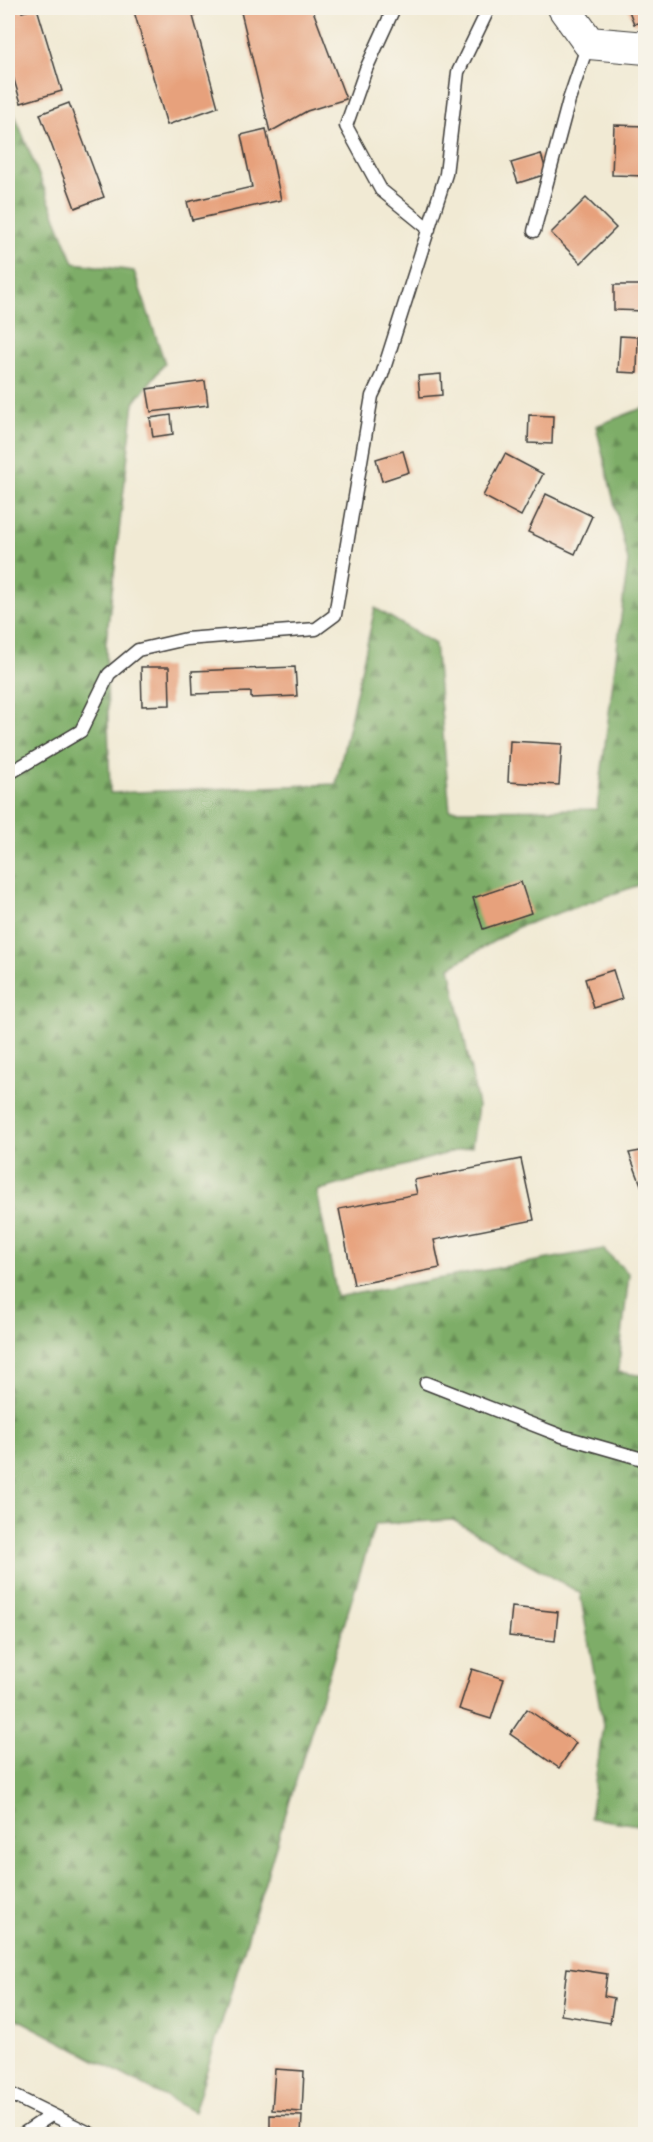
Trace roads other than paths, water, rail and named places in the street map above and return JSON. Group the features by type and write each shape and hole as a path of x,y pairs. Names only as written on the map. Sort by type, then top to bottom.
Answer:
{"street":[{"path":"564,8 589,43 645,48"}],"lane":[{"path":"394,8 366,69 346,126 381,190 429,229"},
{"path":"8,774 81,731 109,674 138,650 186,639 316,628 335,615 372,396 382,375 446,174 458,72 489,8"},
{"path":"534,231 569,100 589,43"},
{"path":"426,1383 562,1437 645,1460"},
{"path":"8,2093 91,2134"},
{"path":"24,2134 51,2115"}]}
